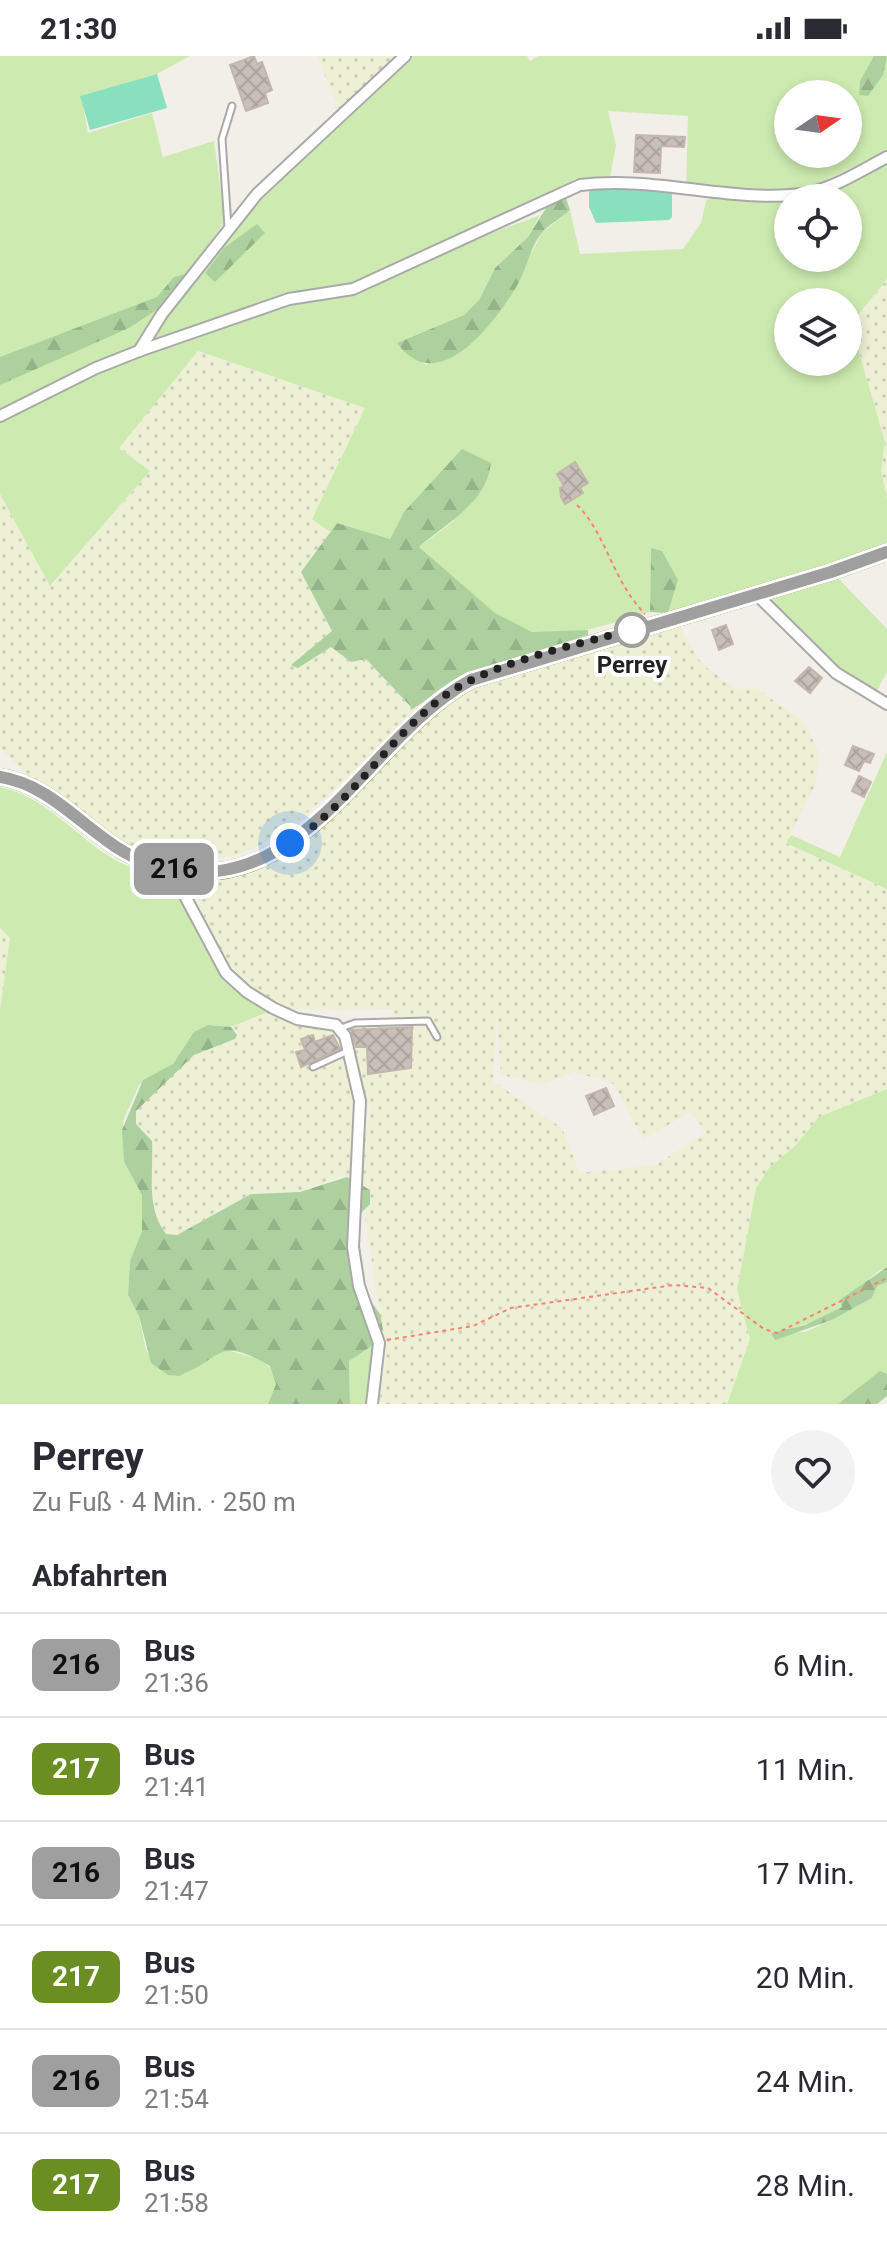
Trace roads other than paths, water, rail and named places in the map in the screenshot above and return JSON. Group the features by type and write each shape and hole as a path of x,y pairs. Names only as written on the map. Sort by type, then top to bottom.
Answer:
{"main road":[{"path":"0,777 41,792 127,855 182,870 220,869 245,863 304,834 425,711 471,680 887,552"}],"street":[{"path":"139,351 162,314 257,194 405,56"},
{"path":"0,416 96,368 139,351 289,299 362,285 580,185 617,180 778,196 811,192 840,182 887,157"},
{"path":"756,594 836,673 887,704"},
{"path":"182,870 182,888 189,904 221,967 233,981 255,998 291,1017 341,1028 360,1101 353,1247 359,1286 379,1343 372,1404"}],"lane":[{"path":"228,228 222,139 232,106"},
{"path":"341,1028 355,1023 428,1021 437,1037"},
{"path":"313,1067 349,1051"}],"place":[{"name":"Perrey","path":"632,630"}]}
